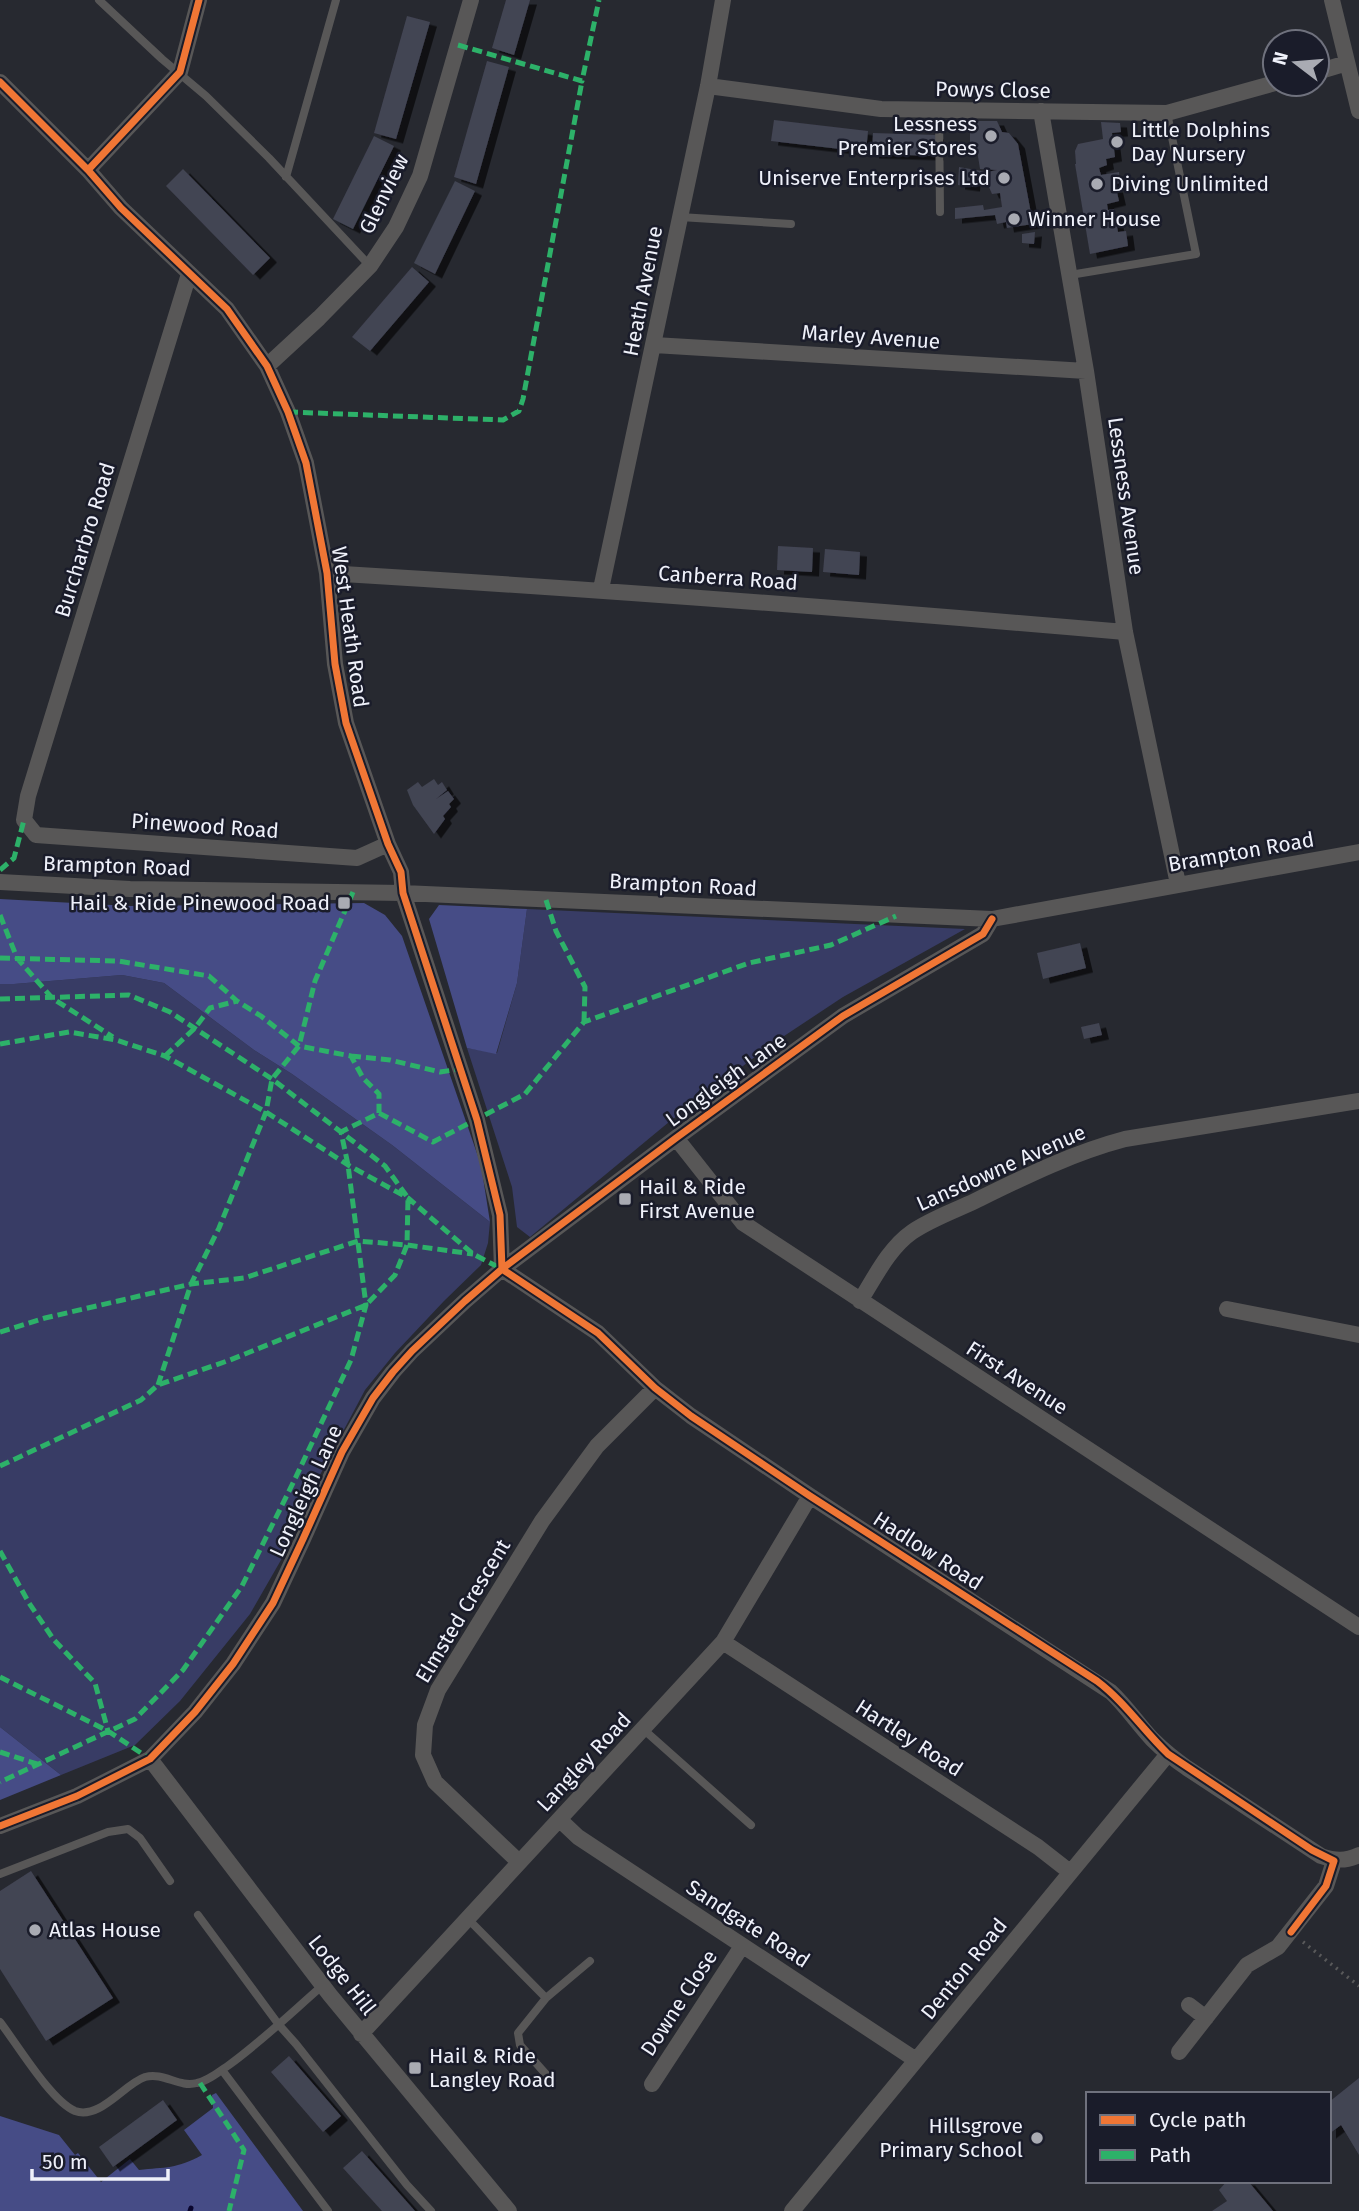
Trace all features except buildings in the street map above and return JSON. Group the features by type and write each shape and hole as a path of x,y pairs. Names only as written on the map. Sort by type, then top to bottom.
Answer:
{"street":[{"path":"88,170 180,72 200,0"},
{"name":"Glenview","path":"267,366 370,266 396,228 420,176 471,0"},
{"name":"Heath Avenue","path":"601,589 708,86 723,0"},
{"path":"1332,0 1359,111"},
{"path":"1331,68 1347,63"},
{"name":"West Heath Road","path":"0,82 88,170 121,208 227,309 267,366 288,412 306,463 327,573 335,664 346,723 388,844 401,872 403,893 477,1120 500,1215 502,1269"},
{"name":"Powys Close","path":"708,86 881,109 1167,113 1261,87"},
{"name":"Lessness Avenue","path":"1041,111 1086,371 1125,632 1178,884"},
{"name":"Burcharbro Road","path":"24,820 28,796 190,274"},
{"name":"Marley Avenue","path":"654,345 1086,371"},
{"name":"Canberra Road","path":"327,573 601,589 1125,632"},
{"name":"Pinewood Road","path":"24,820 36,835 357,858 388,844"},
{"name":"Brampton Road","path":"0,882 130,889 403,893 992,919 1359,852"},
{"name":"Longleigh Lane","path":"0,1826 77,1796 150,1759 195,1712 259,1626 293,1562 342,1452 373,1398 393,1372 465,1301 502,1269 843,1016 983,933 992,919"},
{"name":"Lansdowne Avenue","path":"860,1301 887,1258 912,1232 1070,1157 1125,1139 1359,1101"},
{"name":"First Avenue","path":"676,1138 743,1223 1359,1627"},
{"name":"Hadlow Road","path":"502,1269 613,1344 655,1388 691,1416 1097,1681 1124,1704 1150,1737 1168,1754 1311,1850 1334,1861"},
{"path":"1227,1309 1359,1335"},
{"name":"Elmsted Crescent","path":"519,1861 435,1783 424,1755 425,1725 438,1690 542,1521 597,1446 655,1388"},
{"name":"Langley Road","path":"362,2034 723,1643 810,1496"},
{"name":"Hartley Road","path":"723,1643 1038,1847 1070,1872"},
{"name":"Denton Road","path":"792,2211 1168,1754"},
{"name":"Lodge Hill","path":"150,1759 322,1986 509,2211"},
{"name":"Sandgate Road","path":"560,1820 578,1837 916,2060"},
{"path":"1179,2052 1247,1965 1278,1947 1291,1931 1326,1885 1334,1861 1359,1855"},
{"name":"Downe Close","path":"652,2084 742,1946"},
{"path":"1189,2004 1206,2018"}],"lane":[{"path":"99,0 206,96 370,266"},
{"path":"286,177 336,0"},
{"path":"939,110 940,212"},
{"path":"1070,275 1196,254 1167,113"},
{"path":"680,217 791,224"},
{"path":"643,1728 751,1825"},
{"path":"0,1874 108,1832 128,1829 140,1838 170,1881"},
{"path":"198,1915 279,2025 407,2185 431,2211"},
{"path":"467,1918 546,1998"},
{"path":"552,2081 520,2045 519,2033 546,1998 590,1961"},
{"path":"0,2022 54,2094 77,2112 98,2109 144,2077 160,2076 187,2085 200,2083 222,2070 279,2025 322,1986"},
{"path":"222,2070 328,2211"}],"path":[{"path":"1291,1931 1359,1986"}],"shaded area":[{"path":"0,899 130,906 364,903 385,915 402,936 481,1165 490,1222 392,1145 254,1050 164,983 122,975 0,984"},
{"path":"439,905 527,909 517,983 496,1054 467,1048 429,919"},
{"path":"527,909 965,929 843,997 772,1044 669,1122 530,1237 517,1227 512,1187 467,1048 497,1053 517,983"},
{"path":"122,975 164,983 254,1050 392,1145 490,1222 488,1243 481,1265 395,1353 365,1390 312,1490 281,1560 250,1614 180,1701 135,1745 61,1775 0,1727 0,984"},
{"path":"0,1727 61,1775 0,1800"},
{"path":"216,2093 303,2211 0,2211 0,2116 59,2135 75,2155 78,2153 101,2182 130,2159 139,2170 178,2165 202,2155 184,2130 213,2108 212,2095"}],"marked path":[{"path":"458,45 582,81 599,0"},
{"path":"288,412 503,420 519,411 582,81"},
{"path":"0,870 14,858 24,820"},
{"path":"158,1385 191,1284 219,1228 266,1112 272,1079 299,1046 315,981 353,892"},
{"path":"546,900 556,931 585,987 584,1022"},
{"path":"0,915 17,958 52,998 113,1037"},
{"path":"0,1466 141,1400 158,1385 230,1360 366,1305 395,1275 407,1245 408,1198 385,1166 341,1132 379,1113 433,1142 525,1094 584,1022 749,963 831,945 896,916"},
{"path":"0,958 118,961 209,976 237,1001 299,1046 351,1056 363,1078 379,1094 379,1113"},
{"path":"0,999 129,995 170,1012 272,1079 341,1132 348,1165 366,1305 351,1360 242,1586 183,1670 135,1719 0,1782"},
{"path":"165,1056 195,1028 210,1008 237,1001"},
{"path":"0,1044 69,1032 116,1040 165,1056 266,1112 348,1165 408,1198 473,1254 502,1269"},
{"path":"351,1056 390,1060 440,1072 460,1069"},
{"path":"0,1332 45,1318 191,1284 244,1278 358,1241 473,1254"},
{"path":"0,1551 29,1603 54,1640 95,1683 108,1731"},
{"path":"0,1677 108,1731 150,1759"},
{"path":"0,1752 37,1764"},
{"path":"200,2083 244,2150 229,2211"}],"cycle path":[{"path":"88,170 180,72 199,0"},
{"path":"0,82 88,170 121,208 227,309 267,366 288,412 306,463 327,573 335,664 346,723 388,844 401,872 403,893 477,1120 500,1215 502,1269"},
{"path":"0,1826 77,1796 150,1759 195,1712 233,1664 273,1603 342,1452 373,1398 412,1351 465,1301 502,1269 843,1016 983,934 992,919"},
{"path":"502,1269 598,1333 655,1388 691,1416 1097,1681 1168,1754 1312,1850 1334,1861 1326,1886 1291,1932"}],"place":[{"name":"Lessness Premier Stores","path":"991,136"},
{"name":"Little Dolphins Day Nursery","path":"1117,142"},
{"name":"Uniserve Enterprises Ltd","path":"1004,178"},
{"name":"Diving Unlimited","path":"1097,184"},
{"name":"Winner House","path":"1014,219"},
{"name":"Hail & Ride Pinewood Road","path":"344,903"},
{"name":"Hail & Ride First Avenue","path":"625,1199"},
{"name":"Atlas House","path":"35,1930"},
{"name":"Hail & Ride Langley Road","path":"415,2068"},
{"name":"Hillsgrove Primary School","path":"1037,2138"}]}
